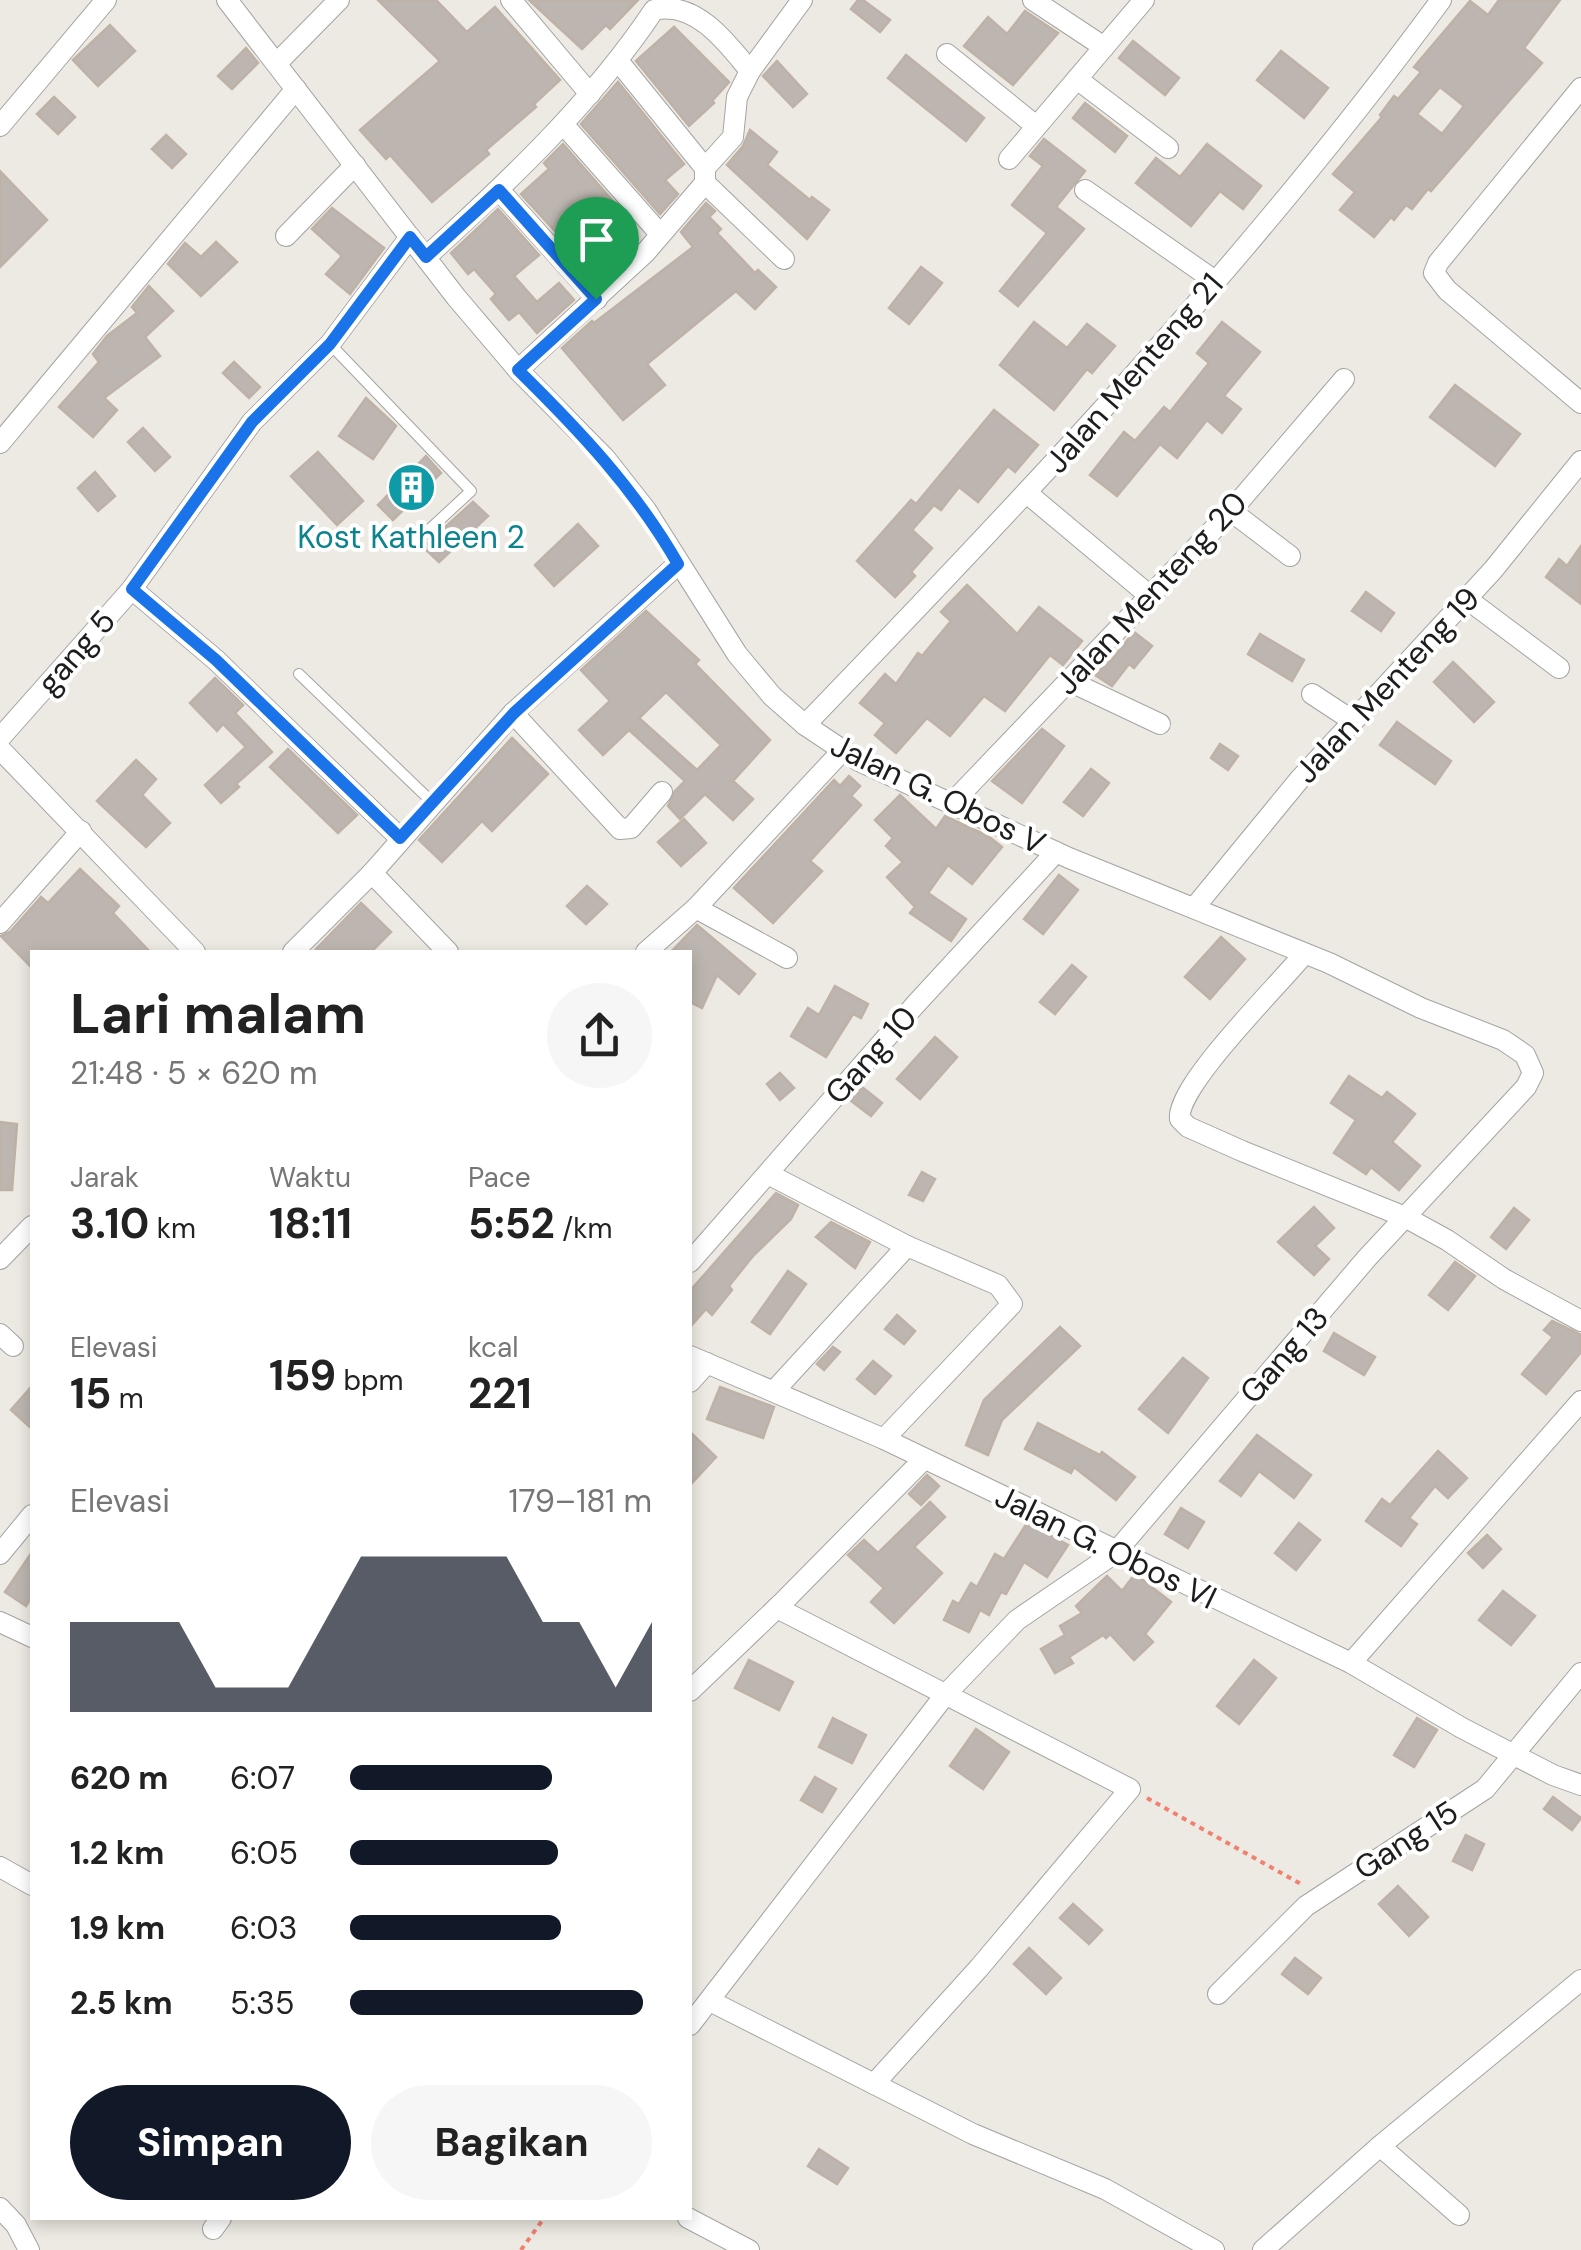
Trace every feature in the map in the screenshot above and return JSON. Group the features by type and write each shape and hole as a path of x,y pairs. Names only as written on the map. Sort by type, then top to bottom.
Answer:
{"street":[{"path":"0,126 106,0"},
{"name":"Jalan G. Obos V","path":"227,0 518,370 605,458 646,510 738,654 772,696 842,751 1056,852 1503,1040 1531,1063 1532,1079 1458,1161"},
{"path":"277,63 339,0"},
{"path":"511,0 590,94"},
{"path":"518,370 645,253 705,176 733,138 738,96 750,71 802,0"},
{"path":"1033,0 1104,48"},
{"path":"1009,160 1144,0"},
{"name":"Jalan Menteng 21","path":"805,725 1028,494 1215,281 1325,149 1440,0"},
{"path":"426,257 564,124 619,62 654,10 678,2 695,6 750,71"},
{"path":"947,54 1036,126"},
{"path":"619,62 705,176 784,259"},
{"path":"1078,79 1168,148"},
{"path":"0,443 296,90"},
{"path":"1579,91 1438,263 1434,273 1446,290 1581,404"},
{"path":"564,124 660,234"},
{"path":"286,236 355,165"},
{"path":"499,190 596,299"},
{"path":"1086,190 1215,281"},
{"name":"gang 5","path":"0,738 132,589 252,422 330,344 410,237"},
{"name":"Jalan Menteng 20","path":"952,803 1231,511 1344,379"},
{"name":"Jalan Menteng 19","path":"1194,908 1299,780 1467,598 1581,461"},
{"path":"1028,494 1150,596"},
{"path":"1231,511 1290,556"},
{"path":"295,950 372,874 514,713 678,564"},
{"path":"132,589 216,660 400,838"},
{"path":"1467,598 1560,668"},
{"path":"1069,681 1160,724"},
{"path":"1312,694 1353,721"},
{"path":"514,713 620,828 635,824 662,792"},
{"path":"0,749 194,950"},
{"path":"648,950 696,908 842,751"},
{"path":"0,924 81,831"},
{"name":"Gang 10","path":"692,1260 902,1020 1056,852"},
{"path":"372,874 446,950"},
{"path":"696,908 787,958"},
{"path":"1304,954 1199,1073 1182,1100 1180,1119 1188,1127 1242,1152 1405,1216 1504,1279 1581,1321"},
{"name":"Gang 13","path":"692,2023 945,1695 1017,1620 1115,1552 1405,1216 1458,1161"},
{"path":"768,1174 907,1246 998,1285 1012,1304 884,1440"},
{"path":"0,1260 30,1228"},
{"path":"774,1391 907,1246"},
{"name":"Jalan G. Obos VI","path":"698,1360 884,1440 1351,1663 1462,1728 1581,1785"},
{"path":"1351,1663 1581,1401"},
{"path":"692,1688 923,1460"},
{"path":"0,1554 30,1517"},
{"path":"776,1608 1130,1788 979,1968 874,2084"},
{"path":"0,1622 30,1636"},
{"name":"Gang 15","path":"1218,1994 1306,1906 1485,1789 1581,1673"},
{"path":"0,1867 30,1884"},
{"path":"1264,2250 1380,2146 1581,1980"},
{"path":"710,2001 973,2134 1104,2189 1214,2250"},
{"path":"1380,2146 1459,2214"},
{"path":"0,2208 16,2225 29,2250"},
{"path":"692,2220 748,2250"}],"lane":[{"path":"330,344 471,490 418,540"},
{"path":"299,674 432,802"}],"path":[{"path":"1130,1788 1322,1896"},
{"path":"521,2250 543,2220"}],"building":[{"path":"378,0 436,0 467,32 495,7 560,80 534,104 536,107 486,150 489,154 432,202 390,155 386,159 360,130 440,61"},
{"path":"529,0 638,0 610,29 606,25 582,49"},
{"path":"858,0 890,20 880,32 851,9"},
{"path":"1499,0 1560,0 1524,48 1542,63 1431,191 1428,189 1412,209 1406,205 1394,220 1391,217 1374,237 1340,210 1355,192 1333,174 1382,117 1394,96 1398,99 1421,72 1414,67 1470,1 1488,15","holes":["1440,87 1464,106 1442,134 1417,114"]},
{"path":"1025,11 1058,33 1013,85 964,46 988,17 1007,34"},
{"path":"110,25 135,51 98,86 73,60"},
{"path":"674,27 729,82 714,103 689,126 636,61"},
{"path":"1133,41 1179,78 1165,95 1119,58"},
{"path":"246,48 258,63 232,89 218,76"},
{"path":"1281,51 1328,88 1304,118 1257,80"},
{"path":"906,55 984,118 966,141 888,78"},
{"path":"777,61 807,94 793,107 763,76"},
{"path":"618,82 684,164 665,180 678,194 660,214 581,124"},
{"path":"54,97 75,117 58,134 37,114"},
{"path":"1085,103 1127,136 1115,152 1073,118"},
{"path":"750,130 777,152 767,165 810,200 812,197 829,210 807,239 727,165"},
{"path":"166,135 186,154 172,168 152,149"},
{"path":"1044,139 1085,171 1056,207 1084,229 1018,306 1000,291 1047,233 1012,205 1043,166 1030,156"},
{"path":"563,144 625,215 601,236 620,258 598,278 521,194 549,169 544,163"},
{"path":"1207,144 1261,186 1243,209 1220,191 1191,226 1136,183 1156,158 1180,177"},
{"path":"0,171 47,220 0,267"},
{"path":"706,203 715,211 709,217 721,229 717,233 755,273 758,270 776,287 755,309 736,291 647,364 665,385 623,420 562,348 592,321 693,247 681,232"},
{"path":"332,208 384,248 350,294 326,274 342,256 312,229"},
{"path":"498,209 539,255 514,276 537,302 559,283 574,300 537,333 519,312 509,320 491,299 496,294 474,269 468,274 451,253"},
{"path":"216,242 237,262 201,296 168,264 185,243 201,257"},
{"path":"921,267 942,283 909,324 889,308"},
{"path":"149,286 173,311 145,337 160,356 104,398 117,410 93,437 59,407 99,362 93,354 107,336 137,313 132,307"},
{"path":"1034,322 1067,348 1087,324 1115,346 1092,373 1087,369 1054,410 1000,365"},
{"path":"1222,322 1260,352 1224,396 1241,409 1222,433 1207,420 1177,458 1160,444 1117,496 1090,475 1124,432 1135,441 1164,407 1170,412 1209,363 1197,353"},
{"path":"234,362 260,387 249,398 223,373"},
{"path":"1455,385 1520,434 1495,466 1430,417"},
{"path":"366,398 396,426 373,459 339,436"},
{"path":"994,410 1038,445 1015,472 1008,466 978,502 959,487 941,510 934,505 912,530 932,548 911,572 915,576 895,597 857,561 911,500 916,504"},
{"path":"143,428 170,457 155,471 128,442"},
{"path":"318,452 363,501 337,525 291,476"},
{"name":"Kost Kathleen 2","path":"426,456 441,473 393,520 378,505"},
{"path":"95,472 115,496 98,511 78,488"},
{"path":"473,502 488,516 439,562 423,547"},
{"path":"578,524 598,546 554,586 535,565"},
{"path":"1581,546 1581,604 1546,577 1559,559 1567,566"},
{"path":"967,585 1017,634 1039,607 1082,641 1063,665 1050,655 1005,711 984,696 950,736 927,718 896,753 875,735 885,723 860,703 885,674 896,684 918,653 922,656 951,621 941,612"},
{"path":"1366,592 1394,613 1381,631 1352,611"},
{"path":"646,611 699,660 695,664 770,740 733,781 753,799 733,820 705,794 680,819 668,806 685,781 629,730 603,755 579,730 610,701 581,670","holes":["666,692 721,745 697,770 639,718"]},
{"path":"1134,632 1152,646 1134,668 1129,664 1112,686 1095,675"},
{"path":"1260,634 1304,660 1292,681 1248,654"},
{"path":"1453,662 1494,702 1474,722 1434,682"},
{"path":"215,678 243,705 235,713 272,752 221,803 205,785 246,747 223,724 217,731 190,703"},
{"path":"1397,722 1451,761 1435,784 1380,745"},
{"path":"1042,729 1064,746 1022,803 992,781"},
{"path":"512,738 548,774 492,831 482,821 442,862 419,840"},
{"path":"1220,744 1238,756 1228,770 1211,758"},
{"path":"288,749 357,815 338,833 270,767"},
{"path":"136,760 156,779 142,795 170,823 146,847 97,801"},
{"path":"1091,769 1109,783 1083,816 1064,802"},
{"path":"849,776 860,786 851,796 861,805 810,861 822,871 773,923 734,888 834,780 840,786"},
{"path":"900,795 936,829 945,816 1002,847 972,884 948,865 928,893 966,919 951,941 910,913 915,907 887,877 903,862 886,846 893,838 875,820"},
{"path":"684,819 706,843 681,866 658,842"},
{"path":"80,869 119,906 113,913 148,950 30,950 30,966 1,936 10,932 41,897 48,903"},
{"path":"1059,875 1078,890 1043,934 1024,919"},
{"path":"587,886 607,904 586,924 567,906"},
{"path":"361,903 391,932 373,950 316,949"},
{"path":"697,925 755,974 739,994 717,975 702,1008 692,1003 692,950 673,950"},
{"path":"1221,937 1245,959 1210,999 1185,977"},
{"path":"1072,965 1086,977 1055,1014 1040,1002"},
{"path":"835,986 868,1004 861,1018 853,1014 826,1057 791,1036 808,1008 819,1015"},
{"path":"935,1037 957,1057 920,1099 897,1079"},
{"path":"780,1073 794,1088 780,1100 767,1084"},
{"path":"1349,1076 1382,1098 1387,1092 1415,1114 1392,1142 1420,1166 1399,1190 1371,1167 1366,1174 1334,1153 1356,1120 1331,1103"},
{"path":"862,1087 882,1103 871,1116 850,1100"},
{"path":"0,1122 17,1124 12,1190 0,1190"},
{"path":"922,1172 935,1179 923,1201 909,1195"},
{"path":"776,1193 798,1205 791,1219 729,1286 732,1290 712,1315 706,1309 692,1325 692,1289"},
{"path":"1314,1207 1334,1228 1315,1246 1329,1259 1314,1275 1278,1242"},
{"path":"1514,1208 1529,1220 1506,1249 1491,1237"},
{"path":"831,1222 870,1242 855,1268 816,1237"},
{"path":"1455,1262 1475,1276 1448,1310 1429,1295"},
{"path":"788,1271 806,1284 770,1334 752,1322"},
{"path":"897,1315 915,1331 904,1344 885,1329"},
{"path":"1552,1321 1581,1335 1581,1352 1546,1394 1522,1374 1553,1337 1544,1330"},
{"path":"1060,1327 1080,1346 1002,1420 988,1455 966,1445 984,1400"},
{"path":"1334,1333 1375,1357 1364,1375 1324,1351"},
{"path":"833,1347 840,1352 824,1370 817,1364"},
{"path":"1183,1358 1208,1378 1168,1433 1139,1409"},
{"path":"873,1361 891,1376 875,1394 857,1379"},
{"path":"720,1387 774,1407 763,1438 707,1419"},
{"path":"30,1388 30,1427 11,1410"},
{"path":"1038,1423 1100,1455 1102,1452 1135,1477 1116,1500 1074,1467 1071,1473 1025,1449"},
{"path":"692,1434 716,1457 692,1483"},
{"path":"1257,1435 1311,1475 1294,1498 1259,1471 1241,1496 1220,1481"},
{"path":"1438,1451 1467,1478 1448,1498 1435,1486 1409,1518 1417,1524 1401,1546 1366,1521 1382,1499 1390,1505"},
{"path":"927,1475 939,1486 921,1505 909,1494"},
{"path":"930,1502 945,1517 914,1547 942,1573 894,1623 871,1602 884,1588 848,1555 864,1540 878,1553"},
{"path":"1181,1508 1204,1522 1188,1548 1165,1534"},
{"path":"1027,1523 1068,1545 1047,1577 1024,1562 1006,1594 1001,1592 989,1615 980,1610 969,1632 944,1620 953,1601 959,1604 971,1583 977,1587 995,1554 1004,1559"},
{"path":"1299,1523 1320,1540 1296,1570 1275,1553"},
{"path":"1487,1535 1501,1549 1483,1568 1468,1553"},
{"path":"30,1555 30,1599 26,1606 5,1592"},
{"path":"1135,1574 1171,1602 1145,1634 1153,1642 1134,1660 1110,1634 1106,1638 1103,1635 1069,1657 1073,1663 1055,1673 1041,1649 1065,1635 1060,1626 1082,1613 1076,1606 1107,1576 1122,1591"},
{"path":"1503,1591 1535,1616 1511,1645 1479,1620"},
{"path":"749,1660 793,1682 779,1710 735,1688"},
{"path":"1254,1660 1276,1678 1239,1724 1217,1706"},
{"path":"833,1718 866,1735 852,1763 819,1747"},
{"path":"1417,1718 1437,1730 1414,1767 1394,1755"},
{"path":"976,1729 1009,1752 983,1789 950,1766"},
{"path":"815,1777 836,1789 822,1812 801,1800"},
{"path":"1553,1797 1581,1818 1572,1830 1544,1809"},
{"path":"1466,1835 1484,1844 1472,1870 1453,1861"},
{"path":"1398,1886 1428,1917 1409,1936 1379,1904"},
{"path":"1073,1904 1102,1930 1089,1944 1060,1918"},
{"path":"1029,1948 1061,1978 1046,1994 1014,1964"},
{"path":"1295,1958 1321,1978 1308,1994 1282,1974"},
{"path":"819,2149 848,2168 837,2184 808,2166"}],"place":[{"name":"Kost Kathleen 2","path":"411,487"}],"route":[{"path":"499,190 596,299 518,370 605,458 646,510 678,564 514,713 400,838 216,660 132,589 252,422 330,344 410,237 426,257 499,190"}]}
